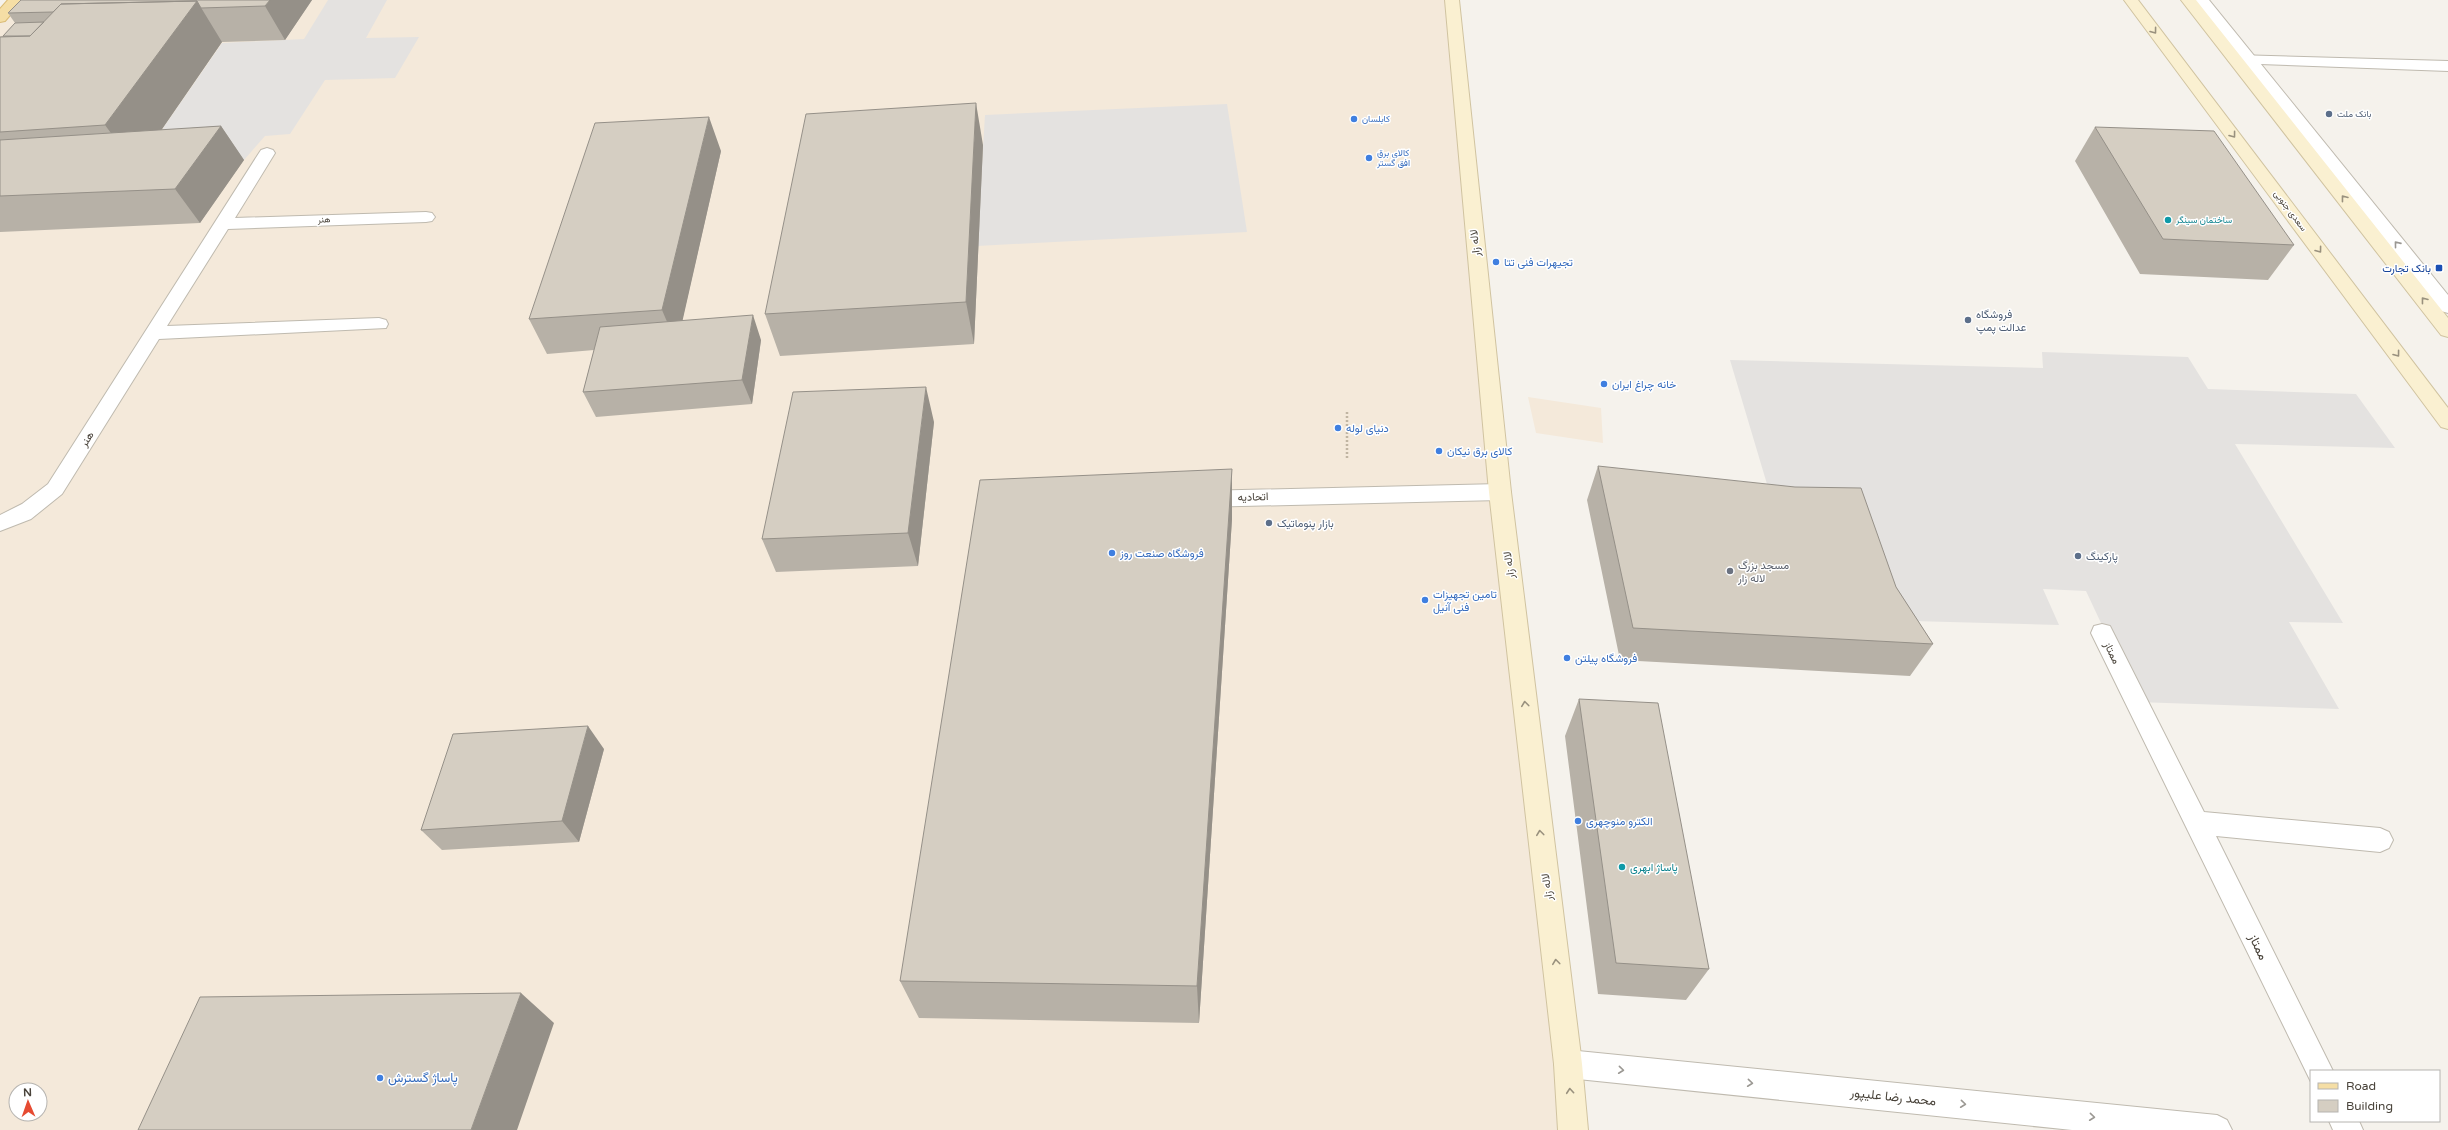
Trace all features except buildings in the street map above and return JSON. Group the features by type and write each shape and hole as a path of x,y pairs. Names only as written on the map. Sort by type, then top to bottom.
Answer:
{"main road":[{"path":"0,18 16,0"},
{"name":"لاله زار","path":"1452,0 1500,492 1568,1064 1573,1130"},
{"name":"سعدی جنوبی","path":"2131,0 2448,422"},
{"path":"2188,0 2242,60 2448,331"}],"street":[{"path":"2201,0 2242,60 2448,307"},
{"path":"2242,60 2448,66"},
{"name":"هنر","path":"0,523 14,519 38,506 55,489 267,153"},
{"name":"هنر","path":"223,224 426,217"},
{"path":"154,333 379,324"},
{"name":"اتحادیه","path":"1180,499 1346,494 1500,492"},
{"name":"ممتاز","path":"2102,633 2319,1070"},
{"path":"2197,823 2380,840"},
{"name":"محمد رضا علیپور","path":"1568,1064 2217,1130"}],"path":[{"path":"1346,494 1347,412"}],"shaded area":[{"path":"16,0 1452,0 1562,1130 0,1130 0,18"},
{"path":"328,0 387,0 366,38 419,37 395,78 325,80 290,134 265,136 244,160 136,167 222,43 304,39"},
{"path":"1227,104 1247,232 977,246 985,115"},
{"name":"پارکینگ","path":"2042,352 2188,357 2208,389 2356,394 2395,448 2235,444 2343,623 2289,622 2339,709 2138,702 2086,591 2043,589 2059,625 1875,620 1778,521 1730,360 2043,368"},
{"name":"خانه چراغ ایران","path":"1528,397 1601,408 1603,443 1536,433"}],"place":[{"name":"بانک ملت","path":"2329,114"},
{"name":"کابلسان","path":"1354,119"},
{"name":"کالای برق افق گستر","path":"1369,158"},
{"name":"ساختمان سینگر","path":"2168,220"},
{"name":"تجیهرات فنی تتا","path":"1496,262"},
{"name":"بانک تجارت","path":"2439,268"},
{"name":"فروشگاه عدالت پمپ","path":"1968,320"},
{"name":"خانه چراغ ایران","path":"1604,384"},
{"name":"دنیای لوله","path":"1338,428"},
{"name":"کالای برق نیکان","path":"1439,451"},
{"name":"بازار پنوماتیک","path":"1269,523"},
{"name":"فروشگاه صنعت روز","path":"1112,553"},
{"name":"پارکینگ","path":"2078,556"},
{"name":"مسجد بزرگ لاله زار","path":"1730,571"},
{"name":"تامین تجهیزات فنی آنیل","path":"1425,600"},
{"name":"فروشگاه پیلتن","path":"1567,658"},
{"name":"الکترو منوچهری","path":"1578,821"},
{"name":"پاساژ ابهری","path":"1622,867"},
{"name":"پاساژ گسترش","path":"380,1078"}]}
